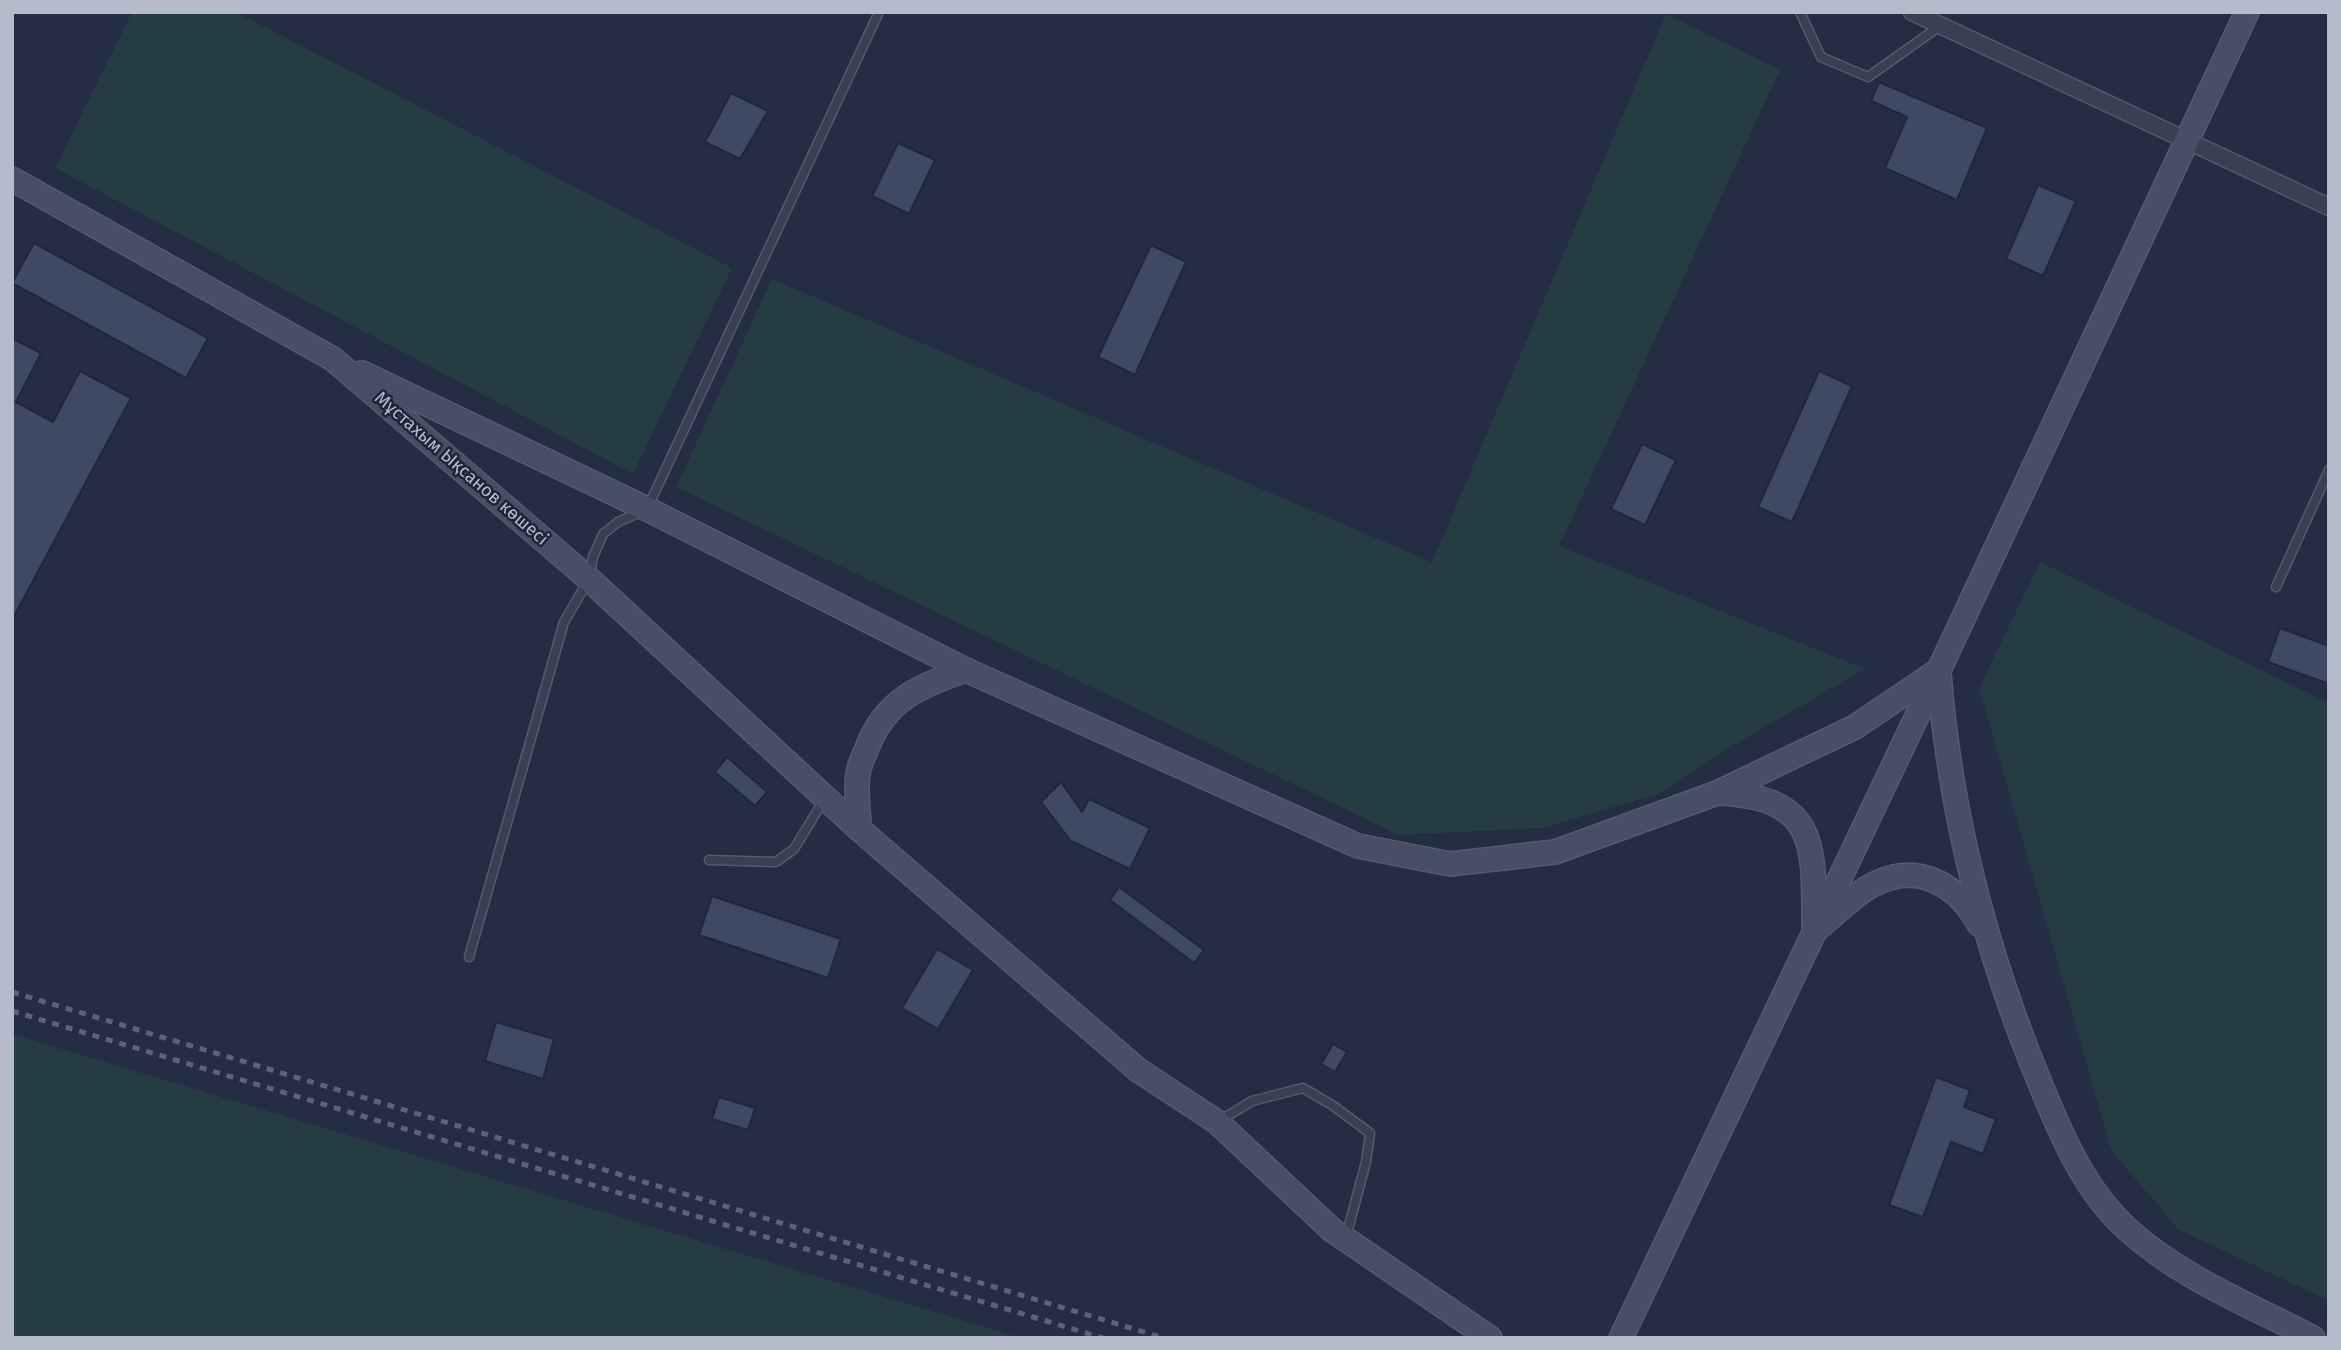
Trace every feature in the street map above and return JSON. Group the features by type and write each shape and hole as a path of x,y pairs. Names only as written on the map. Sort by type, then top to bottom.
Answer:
{"main road":[{"path":"1624,1332 1939,670 2247,12"},
{"name":"Мұстахым Ықсанов көшесі","path":"12,179 333,359 589,579 859,829 1138,1070 1217,1122 1332,1230 1489,1338"},
{"path":"333,359 647,509 966,670 1359,846 1450,864 1555,852 1717,793 1855,727 1939,670"},
{"path":"859,829 858,773 873,732 888,711 902,699 931,682 966,670"},
{"path":"1939,670 1944,732 1957,811 1992,948 2024,1046 2067,1147 2090,1186 2124,1226 2150,1249 2181,1270 2313,1338"},
{"path":"1717,793 1747,794 1770,800 1800,823 1810,844 1814,869 1814,931"},
{"path":"1814,931 1877,882 1910,876 1927,879 1957,893 1970,908 1992,948"}],"street":[{"path":"1912,12 2329,207"}],"lane":[{"path":"469,957 564,622 589,579 593,557 603,534 618,522 647,509 879,12"},
{"path":"1800,12 1821,57 1868,77 1940,26"},
{"path":"2276,587 2329,470"},
{"path":"709,860 776,862 794,849 825,797"},
{"path":"1217,1122 1252,1101 1303,1088 1370,1133 1366,1162 1345,1239"}],"shaded area":[{"path":"132,12 236,12 732,268 633,474 55,168"},
{"path":"1666,14 1780,70 1559,546 1865,669 1739,742 1658,794 1542,828 1399,835 676,487 772,279 1432,562"},
{"path":"2040,562 2329,703 2329,1301 2178,1229 2111,1150 1979,688"},
{"path":"12,1034 1021,1338 12,1338"}],"building":[{"path":"1879,82 1987,128 1957,200 1885,168 1907,117 1871,101"},
{"path":"731,93 768,111 740,159 705,142"},
{"path":"898,143 935,160 909,214 872,196"},
{"path":"2038,185 2076,201 2043,276 2006,259"},
{"path":"34,243 208,338 186,378 12,283"},
{"path":"1151,245 1186,262 1135,375 1098,357"},
{"path":"12,338 41,353 16,402 53,422 80,371 131,398 12,620"},
{"path":"1819,371 1852,386 1792,522 1758,507"},
{"path":"1642,444 1676,460 1645,525 1611,509"},
{"path":"2280,628 2329,646 2329,684 2268,662"},
{"path":"727,757 767,792 755,806 715,772"},
{"path":"1061,782 1082,812 1089,799 1150,828 1130,869 1071,841 1041,802"},
{"path":"1119,887 1204,950 1194,963 1110,900"},
{"path":"712,896 841,939 828,978 699,935"},
{"path":"937,949 973,970 938,1029 902,1008"},
{"path":"496,1022 554,1039 543,1079 485,1061"},
{"path":"1333,1044 1347,1052 1335,1072 1321,1064"},
{"path":"1936,1077 1970,1090 1964,1107 1996,1119 1983,1154 1951,1142 1923,1217 1889,1205"},
{"path":"719,1097 755,1108 748,1130 712,1119"}],"railway":[{"path":"12,992 1164,1338"},
{"path":"12,1011 1103,1338"}]}
